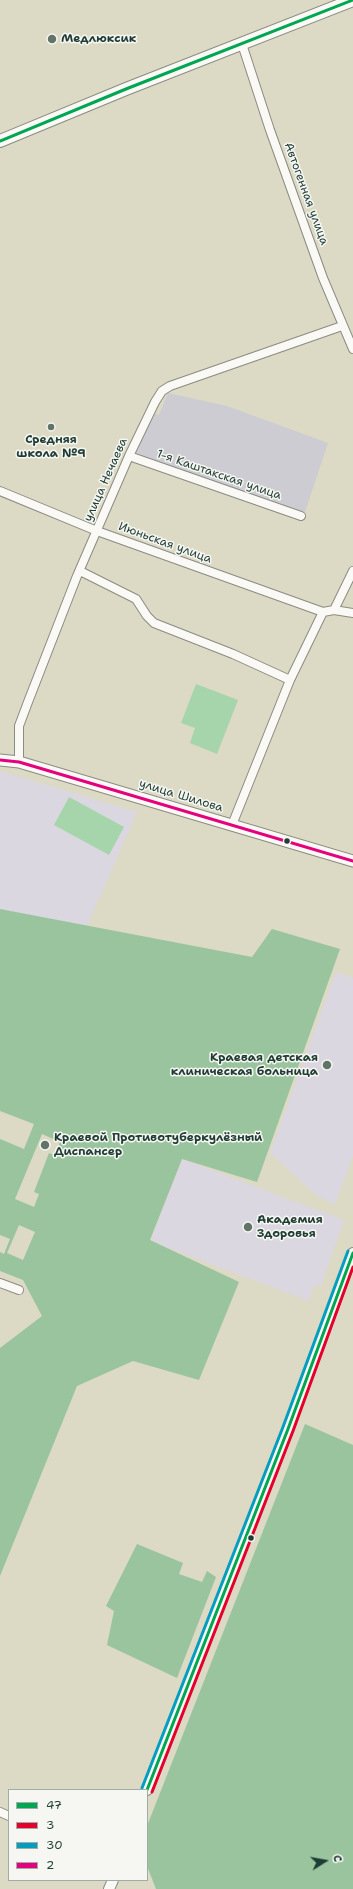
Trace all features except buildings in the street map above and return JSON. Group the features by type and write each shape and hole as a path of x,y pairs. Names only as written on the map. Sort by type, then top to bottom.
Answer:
{"main road":[{"path":"0,141 353,0"},
{"name":"улица Шилова","path":"0,760 19,762 353,861"}],"street":[{"name":"Автогенная улица","path":"242,44 270,130 323,278 353,349"},
{"name":"улица Нечаева","path":"19,762 19,726 80,571 129,456 155,402 162,391 170,386 342,326"},
{"name":"1-я Каштакская улица","path":"129,456 301,516"},
{"name":"Июньская улица","path":"0,491 97,531 323,612"},
{"path":"80,571 136,599 147,616 154,623 233,654 290,680"},
{"path":"334,610 353,571"},
{"path":"232,825 290,680 323,612 334,610 353,613"},
{"path":"147,1789 288,1429 353,1253"},
{"path":"0,1283 19,1290"}],"shaded area":[{"path":"168,393 227,406 328,443 305,512 223,485 136,453 153,413 159,415"},
{"path":"0,771 137,812 83,935 0,919"},
{"name":"Краевая детская клиническая больница","path":"336,972 353,978 353,1156 335,1204 317,1196 270,1153"},
{"name":"Академия Здоровья","path":"182,1159 344,1220 321,1286 319,1285 313,1288 309,1301 150,1241"}],"green space":[{"path":"196,684 238,700 217,754 190,743 195,728 181,723"},
{"path":"69,797 124,827 109,855 54,825"},
{"path":"0,909 252,957 272,929 340,949 257,1182 182,1159 150,1240 239,1282 199,1380 133,1361 77,1386 0,1576 0,1348 42,1316 23,1280 0,1271 0,1252 4,1254 10,1239 0,1235 0,1139 24,1149 34,1124 0,1111","holes":["42,1134 60,1142 55,1155 49,1153 34,1192 39,1194 34,1207 15,1199","19,1225 35,1232 23,1260 7,1253"]},
{"path":"305,1424 353,1445 353,1889 156,1889 148,1869 148,1823"},
{"path":"137,1544 183,1563 179,1574 202,1582 207,1571 216,1577 177,1678 107,1645 114,1611 106,1606"}],"transit line":[{"name":"47","path":"0,141 126,89 353,0"},
{"name":"2","path":"0,760 19,762 353,861"},
{"name":"30","path":"142,1788 283,1427 348,1251"},
{"name":"47","path":"147,1789 288,1429 353,1253"},
{"name":"3","path":"152,1792 293,1431 353,1267"}],"place":[{"name":"Медлюксик","path":"52,39"},
{"name":"Средняя школа №9","path":"51,427"},
{"name":"Краевая детская клиническая больница","path":"327,1065"},
{"name":"Краевой Противотуберкулёзный Диспансер","path":"45,1145"},
{"name":"Академия Здоровья","path":"248,1227"}]}
